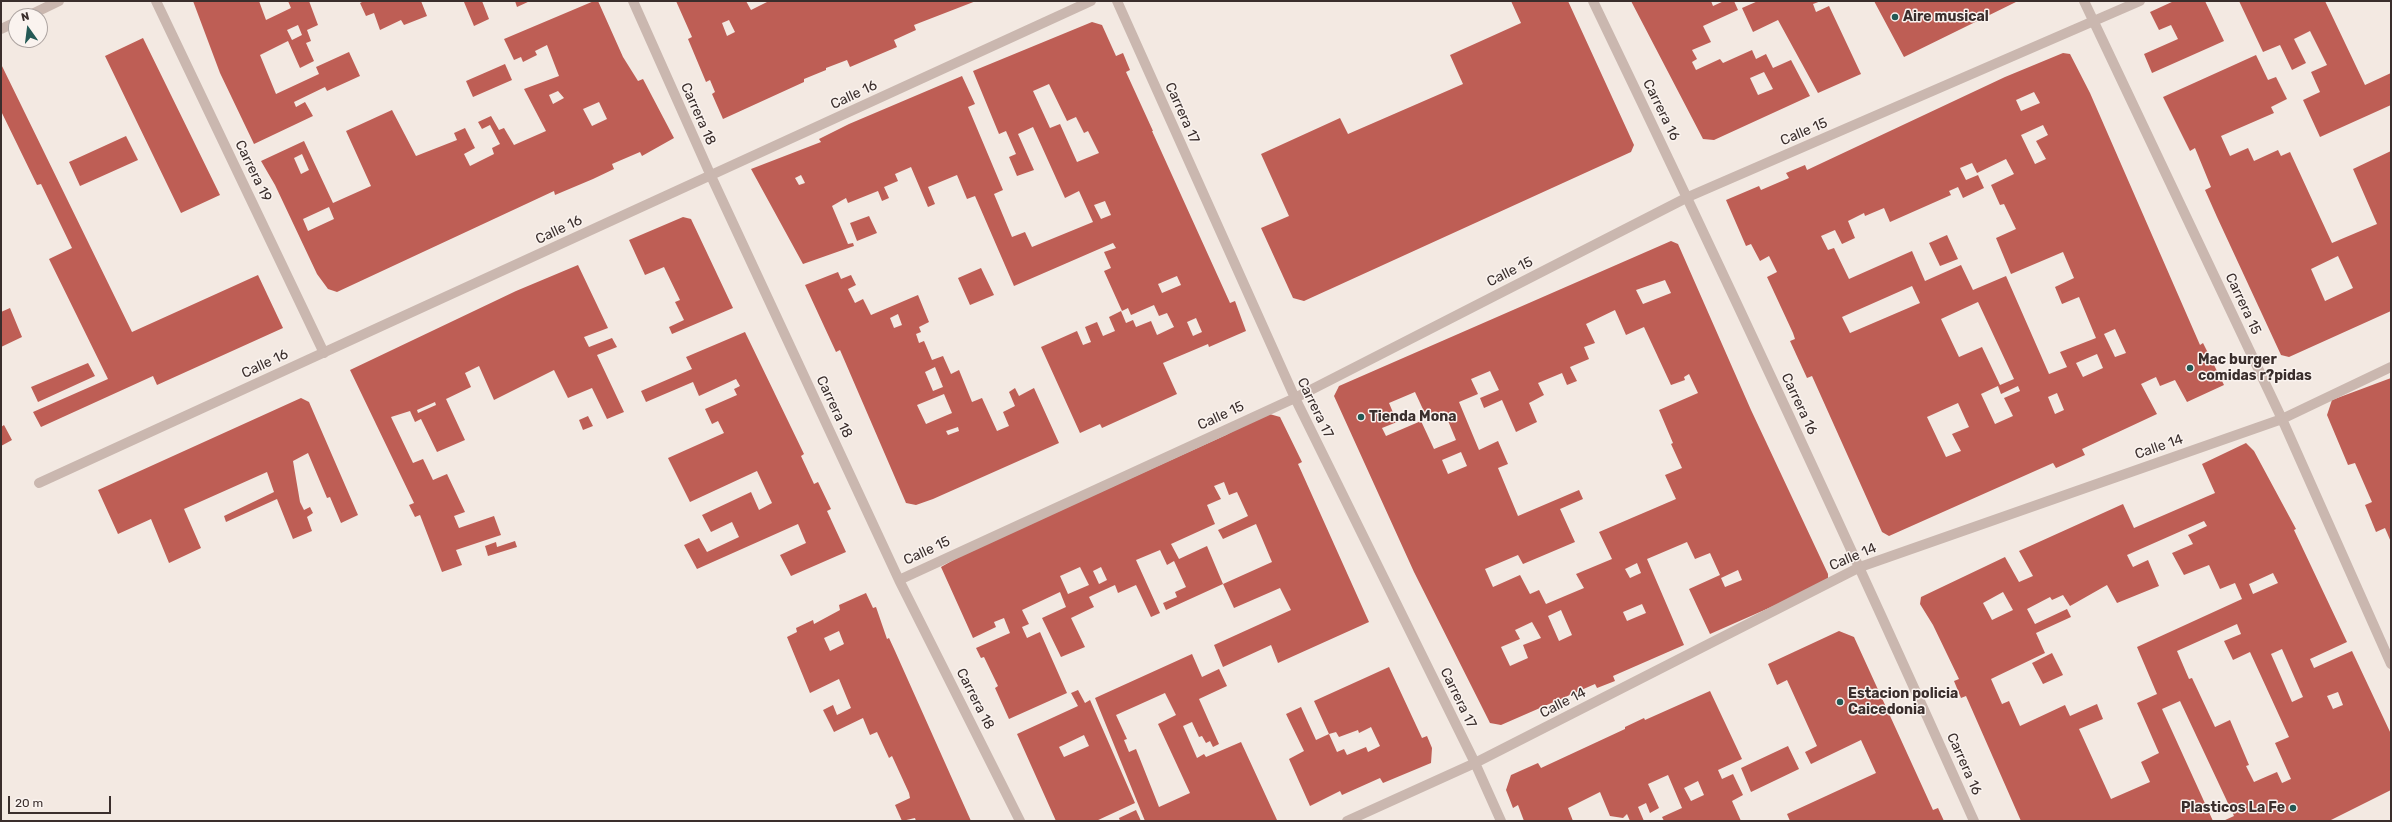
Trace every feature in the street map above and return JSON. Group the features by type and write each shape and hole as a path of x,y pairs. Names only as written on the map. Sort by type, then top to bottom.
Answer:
{"street":[{"path":"45,8 59,1"},
{"name":"Carrera 19","path":"156,1 324,353"},
{"name":"Carrera 18","path":"633,1 711,176 899,580 1020,821"},
{"name":"Calle 16","path":"39,483 1091,1"},
{"name":"Carrera 17","path":"1117,1 1294,398 1475,763 1501,821"},
{"name":"Carrera 16","path":"1593,1 1688,197 1860,567 1974,821"},
{"name":"Carrera 15","path":"2084,1 2282,418 2391,664"},
{"name":"Calle 15","path":"899,580 1294,398 1688,197 2094,23 2140,1"},
{"name":"Calle 14","path":"1347,821 1475,763 1860,567 2282,418 2391,367"}],"building":[{"path":"193,1 259,1 266,20 291,8 288,1 309,1 318,25 307,30 311,41 306,43 314,61 300,68 288,41 260,55 276,94 319,74 316,67 349,52 360,76 327,91 325,87 294,102 296,107 305,102 313,116 254,144 220,73","holes":["298,25 302,35 292,40 287,30"]},
{"path":"364,1 421,1 427,16 404,25 401,20 380,30 374,13 366,16 360,3"},
{"path":"482,1 489,19 474,26 464,2"},
{"path":"515,1 530,1 517,7"},
{"path":"594,1 598,1 623,57 638,81 643,79 674,138 642,156 640,152 612,164 614,169 593,179 555,195 554,191 337,292 328,289 317,274 275,185 261,161 304,141 333,203 371,186 346,131 392,110 416,156 457,140 454,133 465,128 475,148 464,154 470,166 494,154 492,148 500,144 490,125 482,129 478,122 491,116 499,130 504,128 514,145 546,131 524,89 559,76 547,45 535,51 537,55 523,62 521,57 514,60 504,39","holes":["558,91 564,98 553,104 549,95","599,102 607,119 592,126 583,109","302,154 309,170 301,174 294,158","329,207 334,219 308,231 303,219"]},
{"path":"676,1 746,1 751,10 769,1 976,1 914,25 916,30 894,40 897,47 850,67 847,60 826,68 826,70 804,79 804,82 723,119 712,94 715,92 710,80 706,82 688,39 692,37","holes":["729,20 735,32 727,36 722,23"]},
{"path":"1511,1 1568,1 1634,145 1631,152 1304,301 1293,298 1261,228 1289,216 1261,154 1340,118 1348,134 1463,84 1450,55 1521,23"},
{"path":"1631,1 1711,1 1713,6 1724,1 1734,1 1738,10 1703,26 1711,42 1692,50 1697,59 1692,62 1696,70 1720,59 1723,63 1752,50 1756,59 1766,54 1773,68 1791,60 1810,96 1714,140 1703,139","holes":["1764,72 1773,89 1758,95 1750,78"]},
{"path":"1758,1 1821,1 1813,4 1816,12 1829,6 1861,74 1818,93 1778,20 1753,32 1742,8"},
{"path":"1874,1 2018,1 1904,57"},
{"path":"2174,1 2205,1 2224,41 2152,73 2144,54 2178,39 2171,25 2159,30 2150,12"},
{"path":"2239,1 2325,1 2365,85 2391,73 2391,105 2320,137 2303,100 2320,92 2311,72 2327,65 2310,31 2294,39 2306,63 2292,70 2280,45 2263,52"},
{"path":"1092,22 1102,25 1116,56 1123,53 1130,70 1126,72 1152,131 1230,303 1235,301 1246,331 1209,347 1208,344 1163,363 1177,394 1102,428 1100,424 1080,433 1041,347 1077,331 1083,345 1091,342 1085,327 1097,322 1103,336 1115,331 1109,317 1121,311 1126,323 1133,320 1136,327 1151,321 1157,335 1174,327 1167,313 1159,316 1154,305 1131,315 1128,308 1122,311 1104,271 1111,268 1104,252 1116,248 1113,243 1014,286 975,196 967,199 957,175 928,187 935,204 928,207 911,167 895,174 898,181 884,187 889,198 882,201 878,191 848,203 846,198 832,206 848,244 853,243 854,246 803,264 751,169 821,142 819,139 849,124 962,76 975,104 968,107 1003,190 994,194 1012,237 1025,232 1032,247 1093,222 1079,191 1065,198 1033,127 1018,134 1034,170 1017,176 1009,157 1016,154 1006,131 999,134 973,71","holes":["1049,84 1067,121 1076,117 1084,133 1088,131 1099,153 1077,162 1060,124 1050,128 1033,91","801,175 805,183 799,185 795,178","1105,201 1111,215 1101,219 1094,205","1177,276 1181,285 1162,293 1158,284","1196,318 1202,332 1193,336 1187,322"]},
{"path":"143,38 220,195 181,213 105,56"},
{"path":"2063,53 2070,54 2090,93 2200,345 2203,343 2224,385 2187,402 2175,380 2160,386 2156,377 2141,384 2157,414 2082,449 2085,455 2056,468 2053,463 1889,536 1882,532 1812,376 1807,378 1790,341 1795,339 1793,333 1767,277 1777,272 1769,256 1760,261 1751,244 1746,246 1726,200 1759,186 1761,190 1789,178 1786,173 1805,165 1807,170 2005,77","holes":["2034,92 2040,103 2021,111 2016,100","2043,125 2048,135 2036,141 2046,159 2035,164 2021,135","2006,159 2014,174 1991,185 2000,205 2004,204 2016,229 1996,238 2011,274 2063,252 2074,278 2055,287 2062,304 2079,297 2096,338 2060,352 2067,367 2049,374 2006,276 1973,290 1961,265 1925,281 1912,251 1849,279 1834,248 1828,250 1821,236 1835,230 1842,244 1855,238 1848,221 1864,213 1865,216 1884,208 1890,222 1951,195 1949,191 1958,187 1963,198 1984,188 1978,175 1966,180 1960,168 1972,163 1977,173","1912,286 1920,303 1850,333 1842,317","1978,302 2014,379 2000,385 1982,347 1959,357 1941,319","2115,329 2126,353 2115,357 2104,334","2097,354 2103,368 2083,377 2076,363","1998,386 2001,394 2018,386 2020,391 2004,398 2013,416 1995,424 1981,394","2057,393 2064,410 2055,414 2048,397","1958,403 1969,427 1952,434 1961,451 1946,457 1927,417"]},
{"path":"2256,55 2268,80 2276,77 2287,99 2271,107 2274,113 2221,136 2230,156 2248,148 2254,161 2278,150 2281,156 2290,152 2332,243 2377,224 2353,169 2391,151 2391,311 2289,357 2281,355 2205,190 2211,187 2195,148 2190,151 2163,97","holes":["2338,256 2353,288 2325,301 2311,269"]},
{"path":"1,64 132,332 258,275 283,328 157,385 153,376 41,427 33,412 108,379 49,259 72,248 41,184 37,185 1,111"},
{"path":"505,64 512,80 473,97 466,81"},
{"path":"126,136 138,160 80,186 69,162"},
{"path":"869,216 877,233 857,241 850,223"},
{"path":"683,217 691,219 733,308 672,334 669,327 684,320 675,302 680,300 664,267 645,275 629,240"},
{"path":"1947,235 1958,259 1940,266 1929,243"},
{"path":"1671,241 1678,244 1751,410 1828,574 1828,582 1710,634 1689,589 1720,575 1710,553 1695,559 1687,542 1647,559 1684,645 1613,676 1615,681 1597,688 1595,684 1501,725 1490,723 1414,572 1334,396 1339,386","holes":["1665,280 1671,293 1643,304 1636,290","1615,310 1626,335 1644,327 1671,385 1685,380 1684,377 1689,374 1698,393 1659,410 1673,443 1671,444 1682,468 1665,475 1676,499 1599,532 1612,559 1576,574 1584,588 1546,604 1539,590 1530,594 1520,575 1493,587 1485,569 1518,555 1523,564 1575,542 1560,509 1583,499 1579,490 1518,516 1498,468 1508,464 1498,441 1479,450 1459,402 1478,394 1471,379 1490,371 1499,390 1480,398 1484,408 1502,400 1516,432 1537,422 1529,403 1544,395 1538,383 1562,373 1567,385 1577,381 1570,367 1589,359 1584,347 1595,343 1586,324","1415,392 1427,418 1444,411 1456,440 1434,449 1421,421 1386,436 1382,428 1397,422 1389,403","1461,452 1467,466 1448,474 1442,460","1637,563 1641,573 1630,578 1625,569","1738,570 1742,580 1725,587 1721,578","1642,604 1646,613 1627,621 1623,612","1561,610 1572,635 1559,641 1548,616","1532,622 1541,638 1523,645 1528,658 1510,666 1501,647 1520,639 1515,630"]},
{"path":"578,265 608,328 584,337 589,347 612,338 617,347 597,355 624,412 607,419 592,388 568,398 554,370 494,400 479,366 465,373 471,387 446,399 465,440 437,452 421,419 415,422 410,411 391,417 413,463 423,459 433,480 447,474 465,512 454,516 459,528 494,516 501,535 456,550 462,565 442,572 420,515 415,517 409,505 414,503 350,370 516,291","holes":["435,402 436,405 418,413 417,410"]},
{"path":"981,268 994,295 970,305 958,278"},
{"path":"838,272 841,279 851,275 856,285 848,289 855,303 863,299 871,315 918,295 929,322 919,327 921,332 916,334 919,343 924,341 932,360 943,356 951,374 959,370 972,402 982,398 997,431 1009,426 1003,412 1015,406 1009,392 1015,388 1019,396 1034,388 1059,443 933,499 916,505 906,503 840,350 836,352 805,285","holes":["898,314 902,325 894,328 890,318","935,367 943,387 933,391 925,372","944,394 952,413 926,424 917,405","958,427 959,431 948,435 946,431"]},
{"path":"10,308 22,337 1,347 1,312"},
{"path":"745,332 804,454 801,456 814,484 818,482 831,509 827,511 846,552 791,576 780,555 806,543 798,524 697,569 684,545 699,538 707,552 739,537 732,522 711,532 702,515 751,492 759,510 772,503 757,471 690,502 668,458 724,433 718,421 712,424 705,409 737,395 734,389 740,386 736,379 699,396 693,382 646,402 641,391 692,369 686,357"},
{"path":"88,363 95,376 38,402 31,387"},
{"path":"2391,378 2391,542 2385,528 2376,532 2365,505 2372,502 2355,463 2348,465 2327,415 2332,400"},
{"path":"301,398 309,402 358,515 341,523 330,497 327,498 308,453 293,461 300,502 304,510 310,507 313,513 307,517 312,531 293,539 277,499 226,522 224,516 274,492 267,472 184,509 201,548 169,563 151,519 118,534 98,490"},
{"path":"1266,413 1280,417 1302,462 1298,464 1369,622 1278,663 1271,645 1223,667 1214,645 1291,610 1280,588 1234,608 1223,584 1166,610 1163,603 1177,597 1175,592 1186,587 1174,561 1167,565 1160,550 1136,560 1160,613 1151,617 1136,585 1118,593 1115,585 1089,597 1094,607 1071,618 1085,647 1061,657 1042,618 1066,607 1060,592 1022,610 1029,624 1022,627 1027,638 1040,632 1067,693 1009,719 995,688 998,686 984,657 981,658 976,648 1010,633 1004,618 994,622 996,627 973,638 941,567 964,554 1226,435","holes":["1224,482 1229,495 1237,492 1248,516 1218,530 1223,539 1256,524 1272,562 1223,584 1207,546 1179,559 1171,544 1215,524 1207,505 1221,499 1214,486","1080,567 1089,585 1068,594 1060,576","1101,567 1107,580 1099,584 1093,571"]},
{"path":"588,416 593,426 583,430 579,420"},
{"path":"4,425 12,440 1,446 1,427"},
{"path":"2246,443 2254,451 2296,529 2294,530 2347,642 2310,659 2314,668 2352,651 2391,734 2391,790 2329,821 2223,821 2234,816 2180,701 2162,709 2213,821 2021,821 1966,696 1961,698 1954,681 1959,679 1933,625 1920,604 1921,597 2005,557 2019,582 2033,576 2019,551 2123,504 2134,528 2215,493 2202,464","holes":["2204,521 2207,526 2188,535 2193,544 2172,553 2184,575 2209,565 2220,589 2235,583 2242,599 2137,647 2157,694 2137,703 2159,753 2141,762 2150,782 2111,799 2079,729 2103,719 2097,704 2070,716 2065,705 2020,726 2009,701 2002,704 1991,679 2045,653 2036,633 2071,617 2067,609 2035,624 2027,609 2050,597 2052,600 2063,595 2070,606 2107,585 2117,603 2159,586 2148,560 2133,567 2127,555","2273,573 2278,583 2253,594 2249,584","2003,592 2013,610 1992,620 1983,603","2237,624 2241,634 2224,641 2233,660 2250,652 2289,737 2275,743 2291,779 2282,783 2277,772 2254,782 2246,766 2249,765 2230,720 2215,727 2192,678 2189,679 2177,651","2282,649 2303,697 2292,702 2271,654","2338,692 2343,705 2333,709 2327,696"]},
{"path":"515,541 517,547 488,556 485,546 496,542 497,547"},
{"path":"866,593 873,608 876,607 887,639 889,638 971,821 916,821 915,818 902,821 895,805 910,798 909,793 892,756 889,758 877,732 870,735 863,718 834,732 823,710 833,705 837,715 851,708 839,679 810,693 787,637 797,632 796,628 813,620 814,624 840,610 839,605","holes":["839,631 844,644 830,651 824,638"]},
{"path":"1839,631 1854,637 1933,810 1938,808 1944,821 1790,821 1787,814 1876,773 1861,740 1811,764 1805,752 1817,746 1787,680 1777,685 1768,664"},
{"path":"2052,653 2063,675 2043,684 2032,663"},
{"path":"1192,654 1202,677 1219,669 1227,686 1199,699 1219,744 1213,747 1210,741 1206,743 1202,736 1199,737 1192,722 1183,726 1197,758 1204,754 1206,757 1241,742 1277,820 1145,821 1095,698","holes":["1165,693 1176,715 1158,724 1190,793 1159,807 1136,749 1129,752 1124,740 1127,739 1116,715"]},
{"path":"1389,667 1422,738 1427,736 1432,748 1431,763 1383,783 1380,778 1342,795 1340,791 1310,806 1289,759 1304,751 1286,714 1301,707 1316,740 1329,734 1314,701","holes":["1371,727 1380,746 1368,752 1366,747 1347,755 1344,749 1337,752 1329,734 1336,732 1339,737 1358,730 1359,733"]},
{"path":"1078,690 1085,703 1090,700 1135,803 1096,821 1056,821 1017,734 1078,706 1071,693","holes":["1084,735 1089,746 1064,757 1059,747"]},
{"path":"1710,691 1742,759 1718,770 1722,779 1733,774 1743,795 1732,801 1741,821 1664,821 1662,817 1682,808 1668,775 1648,784 1659,808 1650,813 1646,803 1638,807 1644,821 1630,821 1627,814 1623,818 1610,816 1600,792 1568,808 1573,821 1524,821 1518,805 1513,808 1506,790 1511,775 1538,763 1541,768 1625,729 1625,727 1644,718 1645,720","holes":["1698,781 1704,795 1691,801 1684,788"]},
{"path":"1788,746 1799,769 1751,792 1741,768"},
{"path":"1136,810 1141,821 1120,821 1119,818"}],"place":[{"name":"Aire musical","path":"1895,17"},
{"name":"Mac burger comidas r?pidas","path":"2190,368"},
{"name":"Tienda Mona","path":"1361,417"},
{"name":"Estacion policia Caicedonia","path":"1840,702"},
{"name":"Plasticos La Fe","path":"2293,808"}]}
